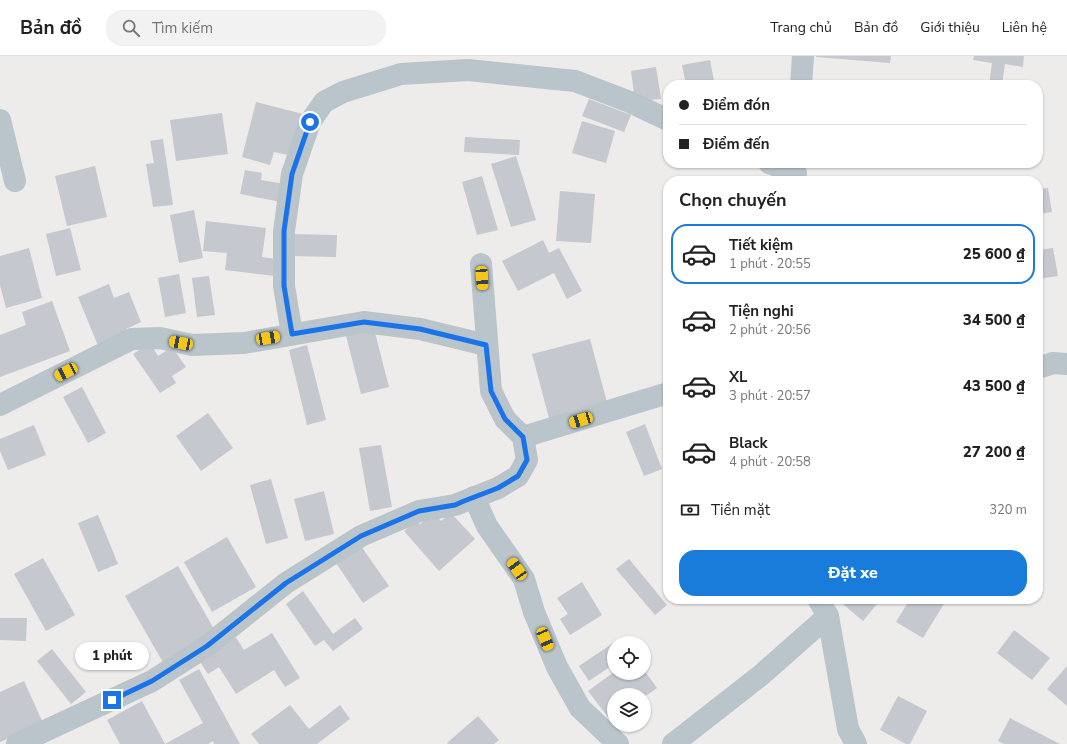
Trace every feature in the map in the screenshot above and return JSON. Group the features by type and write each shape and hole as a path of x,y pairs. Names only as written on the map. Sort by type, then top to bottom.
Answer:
{"street":[{"path":"801,80 803,56"},
{"path":"292,334 284,286 284,231 292,174 310,122 324,102 343,92 401,74 468,70 575,81 630,102 663,118"},
{"path":"0,120 15,181"},
{"path":"784,168 796,172"},
{"path":"17,744 152,681 207,646 286,583 361,536 419,511 455,505 474,498 498,488 518,476 527,460 523,437 505,419 491,391 486,345 481,264"},
{"path":"0,405 132,339 160,338 192,345 244,343 364,322 420,329 486,345"},
{"path":"1043,366 1054,363 1067,364"},
{"path":"523,437 663,395"},
{"path":"474,498 487,526 524,579 534,612 557,667 580,708 618,744"},
{"path":"673,744 760,676 823,607"},
{"path":"823,607 848,729 856,744"}],"building":[{"path":"816,56 891,56 890,63"},
{"path":"974,56 1024,56 1023,67 1005,64 1003,80 990,80 992,63 973,60"},
{"path":"710,60 714,80 685,80 682,65"},
{"path":"656,67 661,99 635,101 631,71"},
{"path":"589,99 631,115 624,132 582,116"},
{"path":"256,102 303,114 292,156 274,152 270,165 242,157"},
{"path":"222,113 228,154 176,161 170,120"},
{"path":"582,121 615,131 606,163 572,153"},
{"path":"465,137 520,140 519,155 464,152"},
{"path":"163,139 173,205 153,207 146,164 154,163 150,141"},
{"path":"516,156 536,220 511,227 491,164"},
{"path":"95,166 107,217 67,226 55,176"},
{"path":"245,170 262,173 261,180 285,184 281,202 240,194"},
{"path":"482,176 498,230 477,235 462,182"},
{"path":"1043,188 1048,188 1052,212 1043,213"},
{"path":"560,191 595,194 591,243 556,241"},
{"path":"194,210 203,258 179,263 170,215"},
{"path":"206,221 266,228 262,257 276,259 275,276 225,270 227,253 203,251"},
{"path":"70,228 81,270 56,276 46,234"},
{"path":"289,234 337,235 336,257 289,256"},
{"path":"543,240 549,253 559,248 582,291 567,299 554,273 518,291 502,261"},
{"path":"29,248 42,298 6,308 0,285 0,256"},
{"path":"1053,248 1058,276 1043,278 1043,249"},
{"path":"179,274 186,313 165,317 158,278"},
{"path":"209,276 215,315 197,317 192,278"},
{"path":"109,284 114,298 129,292 141,322 126,329 130,336 99,348 78,297"},
{"path":"52,301 70,351 0,377 0,335 26,325 22,312"},
{"path":"373,325 389,387 361,394 345,332"},
{"path":"590,339 608,406 550,422 532,354"},
{"path":"150,343 158,356 172,347 186,367 172,376 176,383 160,393 133,354"},
{"path":"307,345 326,420 307,425 289,350"},
{"path":"82,387 106,433 88,443 63,397"},
{"path":"208,413 233,448 201,471 176,436"},
{"path":"645,424 662,469 644,476 626,432"},
{"path":"34,425 46,455 8,470 0,451 0,439"},
{"path":"381,445 392,507 370,511 359,448"},
{"path":"271,479 288,538 266,544 250,485"},
{"path":"324,491 334,534 305,541 294,499"},
{"path":"433,512 441,521 451,513 475,539 439,571 404,531 417,520 420,524"},
{"path":"98,515 118,564 98,572 78,523"},
{"path":"227,537 256,587 212,612 184,562"},
{"path":"361,546 389,586 363,603 336,563"},
{"path":"43,558 75,615 46,631 14,574"},
{"path":"629,559 663,600 663,604 667,605 655,615 616,569"},
{"path":"178,566 218,636 165,666 125,596"},
{"path":"582,582 602,615 570,635 560,619 568,614 557,598"},
{"path":"303,591 333,634 355,618 363,629 333,651 324,640 315,646 286,604"},
{"path":"843,604 877,604 863,621"},
{"path":"907,604 944,604 923,638 896,622"},
{"path":"0,618 27,618 26,641 0,640"},
{"path":"1014,630 1050,658 1032,680 997,653"},
{"path":"272,633 300,678 285,687 274,670 236,694 219,667 208,674 198,659 235,636 244,650"},
{"path":"607,647 607,669 589,681 579,666"},
{"path":"52,649 86,692 71,704 37,661"},
{"path":"1067,666 1067,706 1047,689"},
{"path":"199,669 240,744 214,744 213,741 208,744 165,744 203,723 179,680"},
{"path":"607,677 607,680 651,680 657,688 651,692 651,688 607,688 607,716 588,691"},
{"path":"24,681 43,723 0,742 0,692"},
{"path":"898,696 927,711 910,744 906,744 880,730"},
{"path":"142,701 165,744 120,744 107,720"},
{"path":"290,705 309,729 340,705 350,719 317,744 259,744 251,734"},
{"path":"478,716 499,740 494,744 447,743"},
{"path":"1010,718 1060,744 1004,744 998,741"}],"route":[{"path":"112,700 152,681 207,646 286,583 361,536 419,511 455,505 498,488 518,476 527,460 523,437 505,419 491,391 486,345 420,329 364,322 292,334 284,286 284,231 292,174 310,122"}]}
